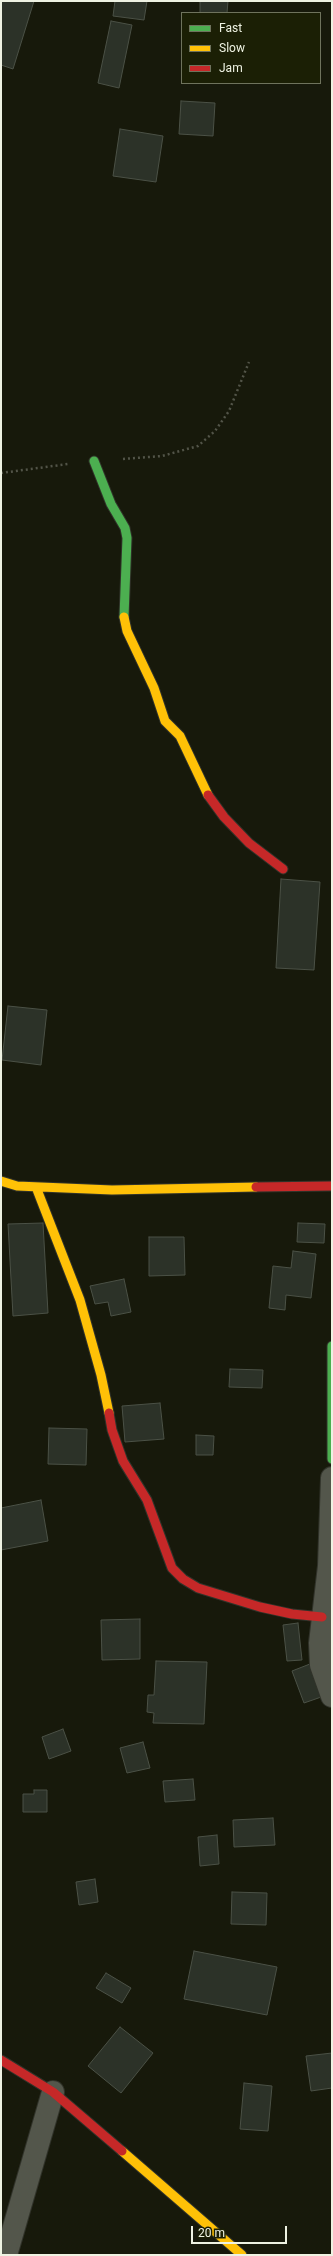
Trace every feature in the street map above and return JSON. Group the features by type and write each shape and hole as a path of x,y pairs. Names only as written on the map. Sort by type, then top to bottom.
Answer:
{"street":[{"path":"94,462 111,504 125,528 127,538 124,617 127,631 154,688 165,721 180,736 209,796 224,817 249,843 283,869"},
{"path":"1,1181 17,1186 112,1190 332,1186"},
{"path":"36,1187 80,1300 101,1375 112,1430 123,1461 147,1500 172,1568 183,1579 198,1588 260,1607 292,1614 322,1617"},
{"path":"332,1346 332,1459"},
{"path":"332,1478 329,1566 320,1643 321,1665 332,1696"},
{"path":"1,2060 53,2092 242,2255"},
{"path":"6,2255 53,2092"}],"path":[{"path":"1,473 162,456 198,446 215,431 229,411 249,362"}],"building":[{"path":"1,1 34,1 13,69 1,65"},
{"path":"115,1 147,1 144,20 113,16"},
{"path":"200,1 228,1 227,12 200,12"},
{"path":"111,21 132,25 119,88 98,83"},
{"path":"181,101 215,103 213,136 179,134"},
{"path":"120,129 163,136 156,182 113,176"},
{"path":"281,879 320,882 314,970 276,968"},
{"path":"8,1006 47,1010 41,1065 2,1060"},
{"path":"43,1223 48,1313 13,1316 8,1224"},
{"path":"298,1223 325,1224 324,1243 297,1242"},
{"path":"149,1237 184,1237 185,1275 149,1276"},
{"path":"293,1251 316,1254 311,1298 286,1295 285,1310 269,1308 273,1266 291,1268"},
{"path":"124,1279 131,1312 111,1316 108,1302 95,1304 90,1286"},
{"path":"230,1369 263,1370 262,1388 229,1387"},
{"path":"160,1403 164,1439 125,1442 122,1406"},
{"path":"49,1428 87,1429 86,1465 48,1464"},
{"path":"196,1435 214,1436 213,1455 196,1455"},
{"path":"41,1500 48,1541 1,1550 1,1508"},
{"path":"140,1619 140,1659 102,1660 101,1620"},
{"path":"298,1623 302,1660 287,1661 283,1625"},
{"path":"156,1661 207,1662 204,1724 153,1723 154,1713 147,1712 148,1695 154,1695"},
{"path":"315,1662 327,1695 304,1703 292,1671"},
{"path":"63,1729 71,1751 49,1759 42,1737"},
{"path":"143,1742 150,1768 127,1773 120,1748"},
{"path":"193,1779 195,1800 165,1802 163,1781"},
{"path":"34,1790 47,1790 47,1812 23,1812 23,1794 34,1794"},
{"path":"273,1818 275,1845 234,1847 233,1820"},
{"path":"217,1835 219,1864 200,1866 198,1837"},
{"path":"95,1879 98,1902 79,1905 76,1882"},
{"path":"232,1892 267,1893 266,1925 231,1924"},
{"path":"194,1951 277,1967 267,2015 184,1999"},
{"path":"106,1973 131,1988 122,2003 96,1988"},
{"path":"120,2027 153,2053 121,2093 88,2066"},
{"path":"332,2053 332,2088 311,2091 306,2056"},
{"path":"244,2083 272,2086 268,2131 240,2129"}],"traffic: fast":[{"path":"94,461 111,504 125,528 127,538 124,617"},
{"path":"332,1346 332,1459"}],"traffic: slow":[{"path":"124,617 127,631 154,688 165,721 180,736 208,795"},
{"path":"1,1181 17,1186 112,1190 256,1187"},
{"path":"36,1187 80,1300 101,1375 109,1413"},
{"path":"122,2151 242,2255"}],"traffic: jam":[{"path":"208,795 224,817 249,843 283,869"},
{"path":"256,1187 332,1186"},
{"path":"109,1413 112,1430 123,1461 147,1500 172,1568 183,1579 198,1588 260,1607 292,1614 322,1617"},
{"path":"1,2060 53,2092 122,2151"}]}
